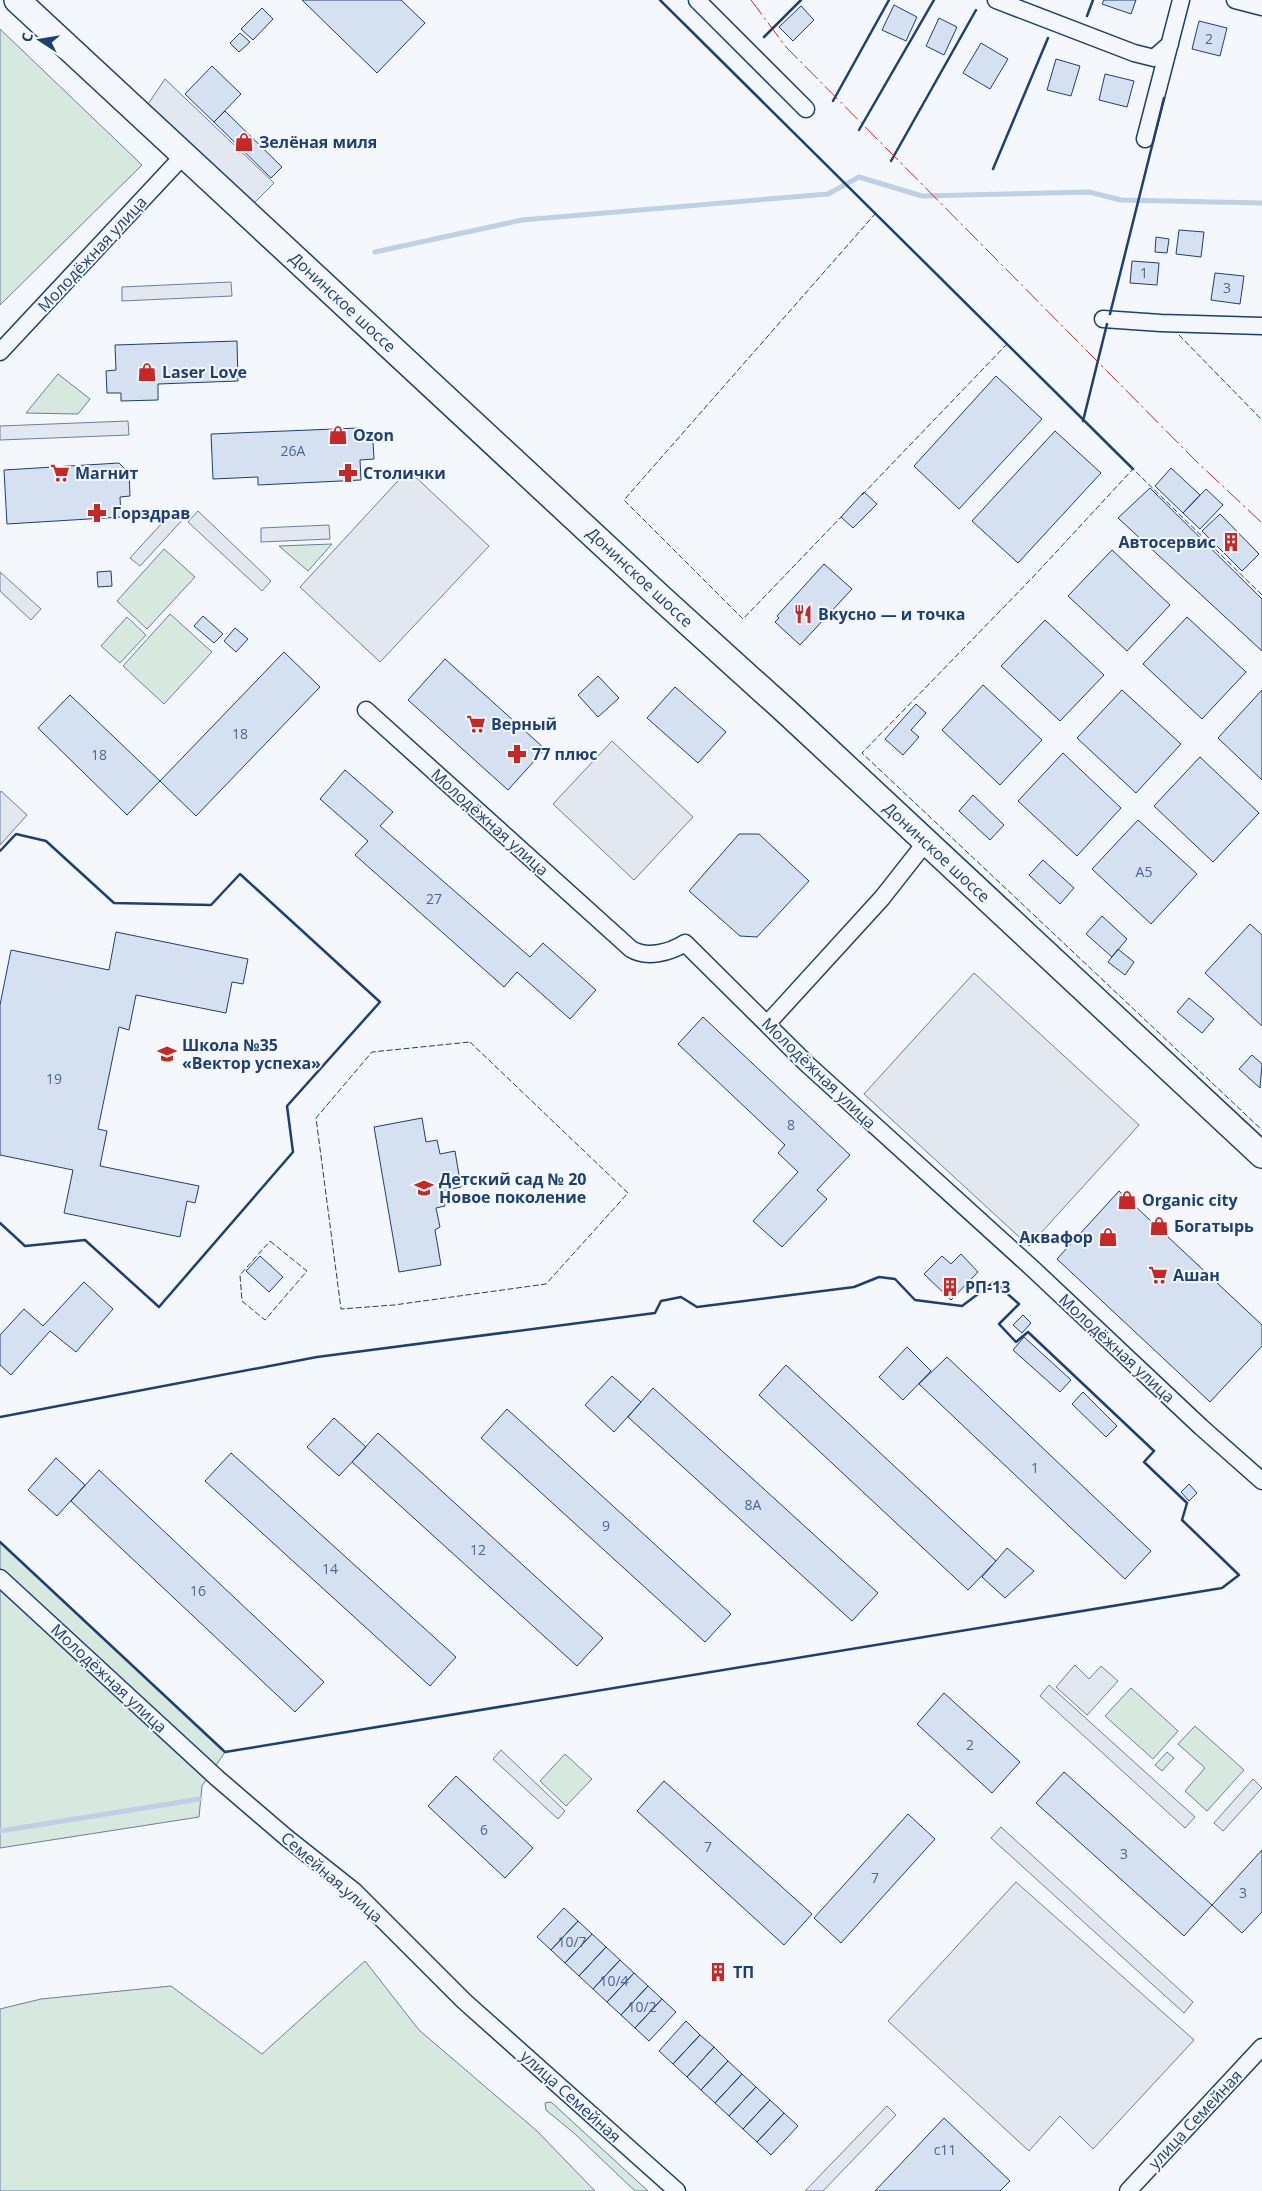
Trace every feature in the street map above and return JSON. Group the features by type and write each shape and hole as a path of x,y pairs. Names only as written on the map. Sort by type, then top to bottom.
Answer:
{"main road":[{"name":"Донинское шоссе","path":"17,0 661,598 788,713 1262,1155"}],"street":[{"path":"697,0 806,109"},
{"path":"996,0 1134,53 1154,58 1170,44"},
{"path":"1145,139 1181,0"},
{"path":"1235,0 1262,7"},
{"name":"Молодёжная улица","path":"0,352 184,155"},
{"path":"1103,319 1262,326"},
{"name":"Молодёжная улица","path":"366,710 631,949 644,955 676,949 686,943 807,1064 909,1159 1032,1268 1200,1426 1262,1481"},
{"path":"767,1024 882,898 926,842"},
{"name":"Молодёжная улица","path":"0,1578 217,1778"},
{"name":"Семейная улица","path":"217,1778 354,1891 464,2001"},
{"name":"улица Семейная","path":"464,2001 677,2191"},
{"name":"улица Семейная","path":"1128,2191 1262,2047"}],"shaded area":[{"path":"0,29 142,165 0,305"},
{"path":"165,79 274,183 254,203 146,107"},
{"path":"231,282 232,296 122,301 122,287"},
{"path":"58,374 90,399 78,414 26,413"},
{"path":"128,421 129,435 0,440 0,426"},
{"path":"408,470 489,546 380,662 300,587"},
{"path":"175,509 185,517 140,566 130,558"},
{"path":"198,511 271,581 262,591 188,522"},
{"path":"329,525 330,539 261,542 261,528"},
{"path":"332,544 308,571 279,546"},
{"path":"164,549 195,577 147,629 117,601"},
{"path":"0,572 41,609 31,620 0,591"},
{"path":"170,614 212,652 164,704 123,666"},
{"path":"127,617 146,635 120,663 101,646"},
{"path":"612,741 693,817 634,880 553,804"},
{"path":"1,791 27,815 0,845 0,793"},
{"path":"974,973 1139,1125 1029,1246 864,1094"},
{"path":"0,1542 225,1752 202,1786 199,1817 0,1848"},
{"path":"1075,1665 1089,1679 1101,1666 1118,1681 1087,1715 1056,1687"},
{"path":"1049,1685 1195,1817 1185,1828 1040,1696"},
{"path":"1131,1688 1178,1731 1153,1759 1105,1716"},
{"path":"1195,1726 1244,1770 1207,1811 1185,1791 1205,1768 1178,1744"},
{"path":"501,1750 565,1811 558,1819 493,1759"},
{"path":"1167,1752 1174,1758 1162,1771 1155,1765"},
{"path":"565,1754 592,1779 566,1806 540,1781"},
{"path":"1253,1779 1262,1788 1223,1831 1214,1823"},
{"path":"1001,1827 1193,2002 1184,2013 991,1838"},
{"path":"1016,1882 1194,2040 1093,2149 1060,2116 1029,2151 888,2021"},
{"path":"365,1961 419,2030 537,2131 595,2191 0,2191 0,2009 41,1999 171,1986 262,2054"},
{"path":"551,2102 648,2191 635,2191 575,2134 546,2110 545,2103"},
{"path":"887,2106 896,2115 823,2191 805,2191"}],"building":[{"path":"302,0 401,0 425,23 377,73"},
{"path":"1104,0 1136,0 1131,14 1102,4"},
{"path":"894,5 917,17 906,41 882,30"},
{"path":"801,6 814,20 793,41 779,27"},
{"path":"262,8 273,19 253,40 241,29"},
{"path":"939,18 957,27 944,55 926,46"},
{"path":"1199,21 1227,28 1220,56 1192,49"},
{"path":"240,33 250,42 239,52 230,43"},
{"path":"981,43 1008,59 990,89 963,73"},
{"path":"1056,59 1080,66 1071,96 1047,90"},
{"path":"212,66 241,94 214,122 185,94"},
{"path":"1105,74 1134,81 1127,107 1099,100"},
{"path":"225,111 282,167 271,178 214,122"},
{"path":"1179,230 1204,232 1201,257 1176,254"},
{"path":"1156,237 1169,239 1167,253 1155,252"},
{"path":"1132,261 1159,263 1157,285 1130,283"},
{"path":"1215,273 1244,276 1240,304 1211,300"},
{"path":"237,341 238,381 158,384 158,400 121,401 121,393 107,393 106,371 116,370 115,345"},
{"path":"996,376 1042,419 959,509 914,466"},
{"path":"359,428 373,442 374,459 360,460 361,480 258,485 258,477 213,479 211,434"},
{"path":"1055,431 1101,473 1018,563 972,521"},
{"path":"119,463 129,473 130,496 120,497 121,517 7,524 4,470"},
{"path":"1171,468 1200,495 1183,513 1155,486"},
{"path":"1150,488 1262,599 1262,651 1118,518"},
{"path":"1206,489 1223,505 1200,529 1183,513"},
{"path":"864,492 877,504 853,528 841,517"},
{"name":"Автосервис","path":"1220,514 1259,554 1242,571 1202,531"},
{"path":"1112,550 1170,605 1127,651 1068,596"},
{"path":"824,564 852,589 800,645 775,622 779,618 777,616"},
{"path":"111,571 112,586 98,587 97,572"},
{"path":"203,616 223,634 214,643 194,626"},
{"path":"1187,617 1246,672 1202,719 1143,664"},
{"path":"1045,620 1104,675 1060,721 1001,666"},
{"path":"235,628 248,639 236,652 224,641"},
{"path":"284,652 320,687 196,816 160,781"},
{"name":"Верный","path":"445,659 545,749 508,790 408,700"},
{"path":"598,676 619,698 598,717 578,695"},
{"path":"983,685 1042,740 1000,785 942,730"},
{"path":"675,687 726,732 698,763 647,718"},
{"path":"1122,690 1181,744 1136,793 1077,738"},
{"path":"1262,690 1262,780 1218,738"},
{"path":"70,695 160,781 127,815 38,728"},
{"path":"916,704 926,713 911,730 919,737 903,755 885,739"},
{"path":"1063,753 1121,808 1077,856 1018,801"},
{"path":"1200,757 1259,813 1213,862 1154,806"},
{"path":"345,770 393,812 380,826 530,957 543,943 596,990 570,1019 517,972 504,987 355,855 368,841 320,799"},
{"path":"973,795 1004,825 990,840 959,811"},
{"path":"1138,820 1197,874 1151,924 1092,869"},
{"path":"739,834 759,834 809,881 757,937 740,936 689,891"},
{"path":"1043,860 1074,888 1060,904 1029,875"},
{"path":"1102,916 1127,939 1112,957 1086,934"},
{"path":"1250,924 1262,935 1262,1026 1205,973"},
{"path":"116,932 248,959 243,984 232,982 226,1013 136,995 129,1030 119,1027 98,1129 107,1131 100,1166 199,1186 195,1203 187,1201 180,1237 64,1213 73,1170 0,1155 0,1005 11,950 109,970"},
{"path":"1118,949 1134,962 1125,975 1108,962"},
{"path":"1189,998 1214,1019 1202,1033 1177,1012"},
{"path":"703,1017 850,1155 817,1190 827,1199 782,1247 753,1221 798,1172 778,1153 785,1145 678,1044"},
{"path":"1252,1055 1262,1064 1260,1088 1239,1069"},
{"path":"422,1118 426,1142 437,1140 440,1154 455,1151 461,1187 442,1191 445,1206 436,1208 440,1227 435,1230 441,1265 399,1272 374,1127"},
{"path":"1119,1191 1262,1325 1262,1346 1210,1402 1057,1259"},
{"name":"РП-13","path":"961,1254 978,1272 951,1300 924,1274 942,1256 951,1264"},
{"path":"260,1256 283,1277 269,1292 246,1271"},
{"path":"84,1282 113,1309 76,1352 50,1331 11,1375 0,1365 0,1335 24,1309 43,1326"},
{"path":"1023,1315 1031,1323 1022,1333 1013,1325"},
{"path":"1024,1337 1071,1380 1060,1392 1013,1350"},
{"path":"907,1347 931,1371 903,1400 879,1377"},
{"path":"947,1357 1151,1551 1125,1579 919,1384"},
{"path":"786,1365 996,1561 968,1590 759,1395"},
{"path":"612,1376 641,1402 614,1432 585,1405"},
{"path":"653,1388 878,1593 852,1621 628,1417"},
{"path":"1083,1392 1117,1426 1106,1437 1072,1404"},
{"path":"507,1409 731,1614 705,1642 481,1438"},
{"path":"334,1418 366,1447 339,1476 307,1447"},
{"path":"378,1433 603,1638 577,1666 352,1462"},
{"path":"231,1453 456,1657 430,1686 205,1481"},
{"path":"56,1458 85,1485 57,1516 28,1490"},
{"path":"99,1470 324,1682 295,1712 71,1501"},
{"path":"1189,1484 1197,1493 1189,1501 1181,1492"},
{"path":"1007,1548 1034,1571 1005,1598 982,1577"},
{"path":"944,1693 1020,1762 992,1793 917,1724"},
{"path":"1064,1772 1212,1905 1184,1936 1036,1803"},
{"path":"456,1776 533,1848 505,1878 428,1806"},
{"path":"664,1781 812,1914 784,1945 637,1811"},
{"path":"908,1814 935,1839 841,1943 814,1918"},
{"path":"1262,1850 1262,1912 1242,1933 1212,1905"},
{"path":"564,1908 578,1921 551,1950 537,1937"},
{"path":"578,1921 592,1934 565,1963 551,1950"},
{"path":"592,1934 606,1947 579,1976 565,1963"},
{"path":"606,1947 620,1960 593,1989 579,1976"},
{"path":"620,1960 634,1973 607,2002 593,1989"},
{"name":"ТП","path":"719,1966 725,1975 721,1980 712,1973"},
{"path":"634,1973 648,1986 621,2015 607,2002"},
{"path":"648,1986 662,1999 635,2028 621,2015"},
{"path":"662,1999 676,2012 649,2041 635,2028"},
{"path":"686,2021 700,2035 673,2064 659,2051"},
{"path":"700,2035 714,2047 687,2077 673,2064"},
{"path":"714,2047 728,2061 701,2090 687,2077"},
{"path":"728,2061 742,2074 715,2103 701,2090"},
{"path":"742,2074 756,2087 729,2116 715,2103"},
{"path":"756,2087 770,2100 743,2129 729,2116"},
{"path":"770,2100 784,2113 757,2142 743,2129"},
{"path":"784,2113 798,2126 771,2155 757,2142"},
{"path":"944,2118 1010,2181 1000,2191 875,2191"}],"waterway":[{"path":"375,252 522,220 828,194 859,177 922,196 1089,192 1121,200 1262,203"},
{"path":"0,1831 200,1799"}],"fence":[{"path":"843,515 743,619 624,500 875,214"},
{"path":"1179,335 1262,420"},
{"path":"862,495 1006,345"},
{"path":"1262,595 1133,469 1033,577 862,753 1262,1130"},
{"path":"470,1042 628,1193 546,1284 394,1305 341,1309 316,1118 372,1052 470,1042"},
{"path":"270,1241 307,1271 265,1320 242,1301 240,1275 270,1241"}],"wall":[{"path":"660,0 1133,469"},
{"path":"764,37 801,0"},
{"path":"833,101 889,0"},
{"path":"859,130 934,0"},
{"path":"1087,16 1093,0"},
{"path":"891,161 976,10"},
{"path":"993,169 1048,38"},
{"path":"1110,314 1164,98"},
{"path":"1083,421 1107,324"},
{"path":"0,851 16,834 46,841 114,903 211,905 240,874 380,1002 287,1106 293,1152 159,1307 85,1240 25,1246 0,1223"},
{"path":"0,1417 317,1357 655,1313 661,1301 681,1297 697,1307 854,1287 879,1277 895,1279 915,1300 962,1306 994,1282 1019,1304 999,1324 1016,1342 1028,1332 1154,1451 1144,1462 1187,1503 1182,1520 1239,1575 1222,1588 225,1752 0,1542"}],"power":[{"path":"751,0 786,47 1196,461 1262,523"}],"place":[{"name":"Зелёная миля","path":"244,142"},
{"name":"Laser Love","path":"147,372"},
{"name":"Ozon","path":"338,435"},
{"name":"Магнит","path":"60,473"},
{"name":"Столички","path":"348,473"},
{"name":"Горздрав","path":"97,513"},
{"name":"Автосервис","path":"1231,542"},
{"name":"Вкусно — и точка","path":"803,614"},
{"name":"Верный","path":"476,724"},
{"name":"77 плюс","path":"517,754"},
{"name":"Школа №35 «Вектор успеха»","path":"167,1054"},
{"name":"Детский сад № 20 Новое поколение","path":"424,1188"},
{"name":"Organic city","path":"1127,1200"},
{"name":"Богатырь","path":"1159,1226"},
{"name":"Аквафор","path":"1108,1237"},
{"name":"Ашан","path":"1158,1275"},
{"name":"РП-13","path":"950,1287"},
{"name":"ТП","path":"718,1972"}]}
